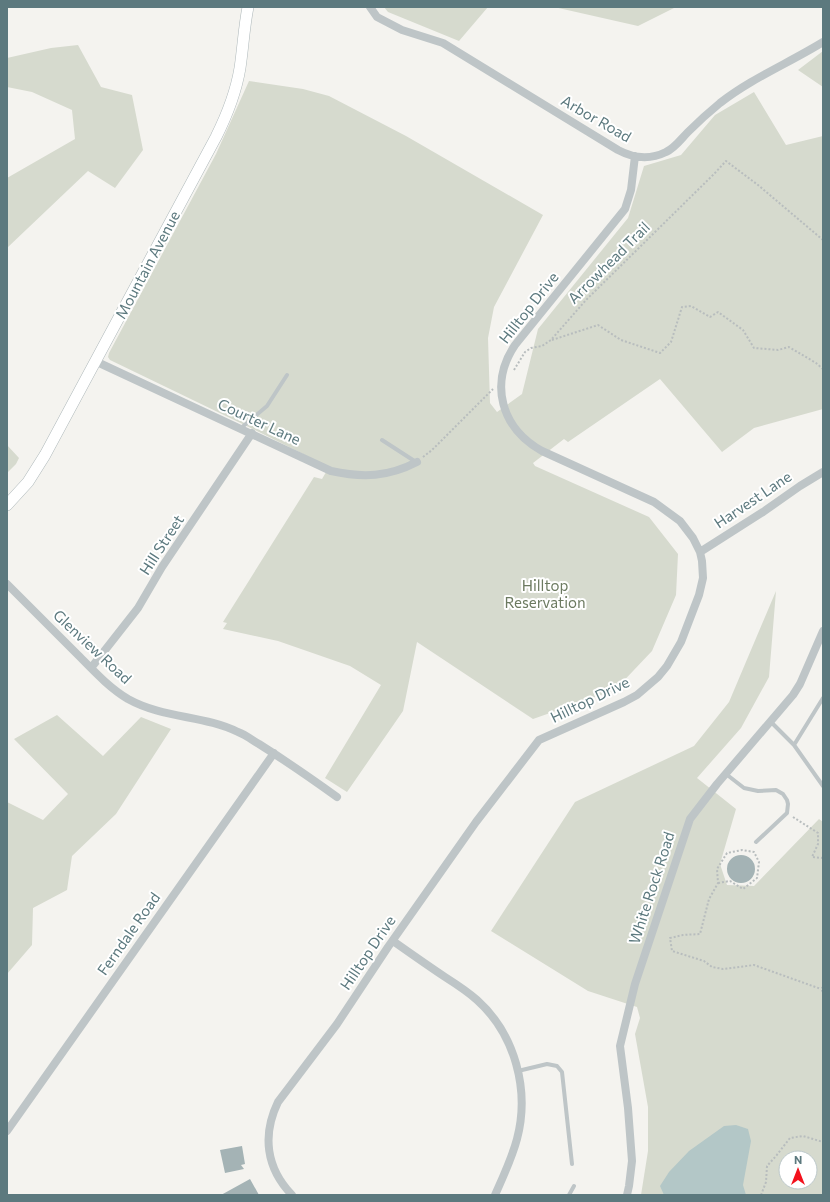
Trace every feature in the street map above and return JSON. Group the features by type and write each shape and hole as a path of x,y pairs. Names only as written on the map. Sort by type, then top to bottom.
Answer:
{"street":[{"name":"Mountain Avenue","path":"7,505 35,473 216,138 224,121 236,87 248,7"},
{"name":"Arbor Road","path":"370,7 377,17 402,30 443,43 618,150 630,155 643,157 659,155 673,148 688,132 726,100 753,80 805,54 823,42"},
{"name":"Hilltop Drive","path":"292,1195 277,1175 270,1158 268,1140 269,1130 278,1102 337,1024 392,941 476,822 539,740 624,702 648,686 667,666 681,642 699,596 703,578 700,552 693,538 680,521 654,502 542,452 525,440 507,415 502,395 502,382 506,360 515,345 625,209 632,190 636,156"},
{"name":"Courter Lane","path":"96,361 320,466 343,474 367,476 377,475 398,470 417,462"},
{"name":"Hill Street","path":"91,668 138,608 162,568 252,433"},
{"name":"Harvest Lane","path":"700,552 823,472"},
{"name":"Glenview Road","path":"7,584 112,688 138,704 166,714 213,723 238,732 274,753 337,797"},
{"name":"White Rock Road","path":"627,1195 632,1161 628,1108 620,1046 635,984 690,819 793,695 800,684 823,630"},
{"name":"Ferndale Road","path":"7,1131 274,753"},
{"path":"392,941 458,984 479,1001 504,1033 515,1058 522,1101 520,1126 514,1150 495,1195"}],"lane":[{"path":"241,428 267,406 287,375"},
{"path":"382,440 417,462"},
{"path":"794,745 823,698"},
{"path":"770,721 794,745 823,786"},
{"path":"726,774 744,788 758,791 776,790 785,796 788,804 787,813 756,842"},
{"path":"518,1071 547,1064 557,1066 562,1072 572,1164"},
{"path":"569,1195 574,1186"}],"path":[{"name":"Arrowhead Trail","path":"513,371 525,352 530,348 542,346 551,340 586,300 726,161 758,185 823,240"},
{"path":"551,340 598,325 621,340 660,353 671,342 682,307 691,306 710,317 718,312 743,330 754,348 778,350 789,346 823,369"},
{"path":"417,462 432,450 493,389 502,382"},
{"path":"787,813 818,834 818,844 812,858 823,858"},
{"path":"718,884 730,881 743,889 757,878 759,862 754,852 742,850 727,852 717,869 718,884 709,898 700,934 670,938 672,951 704,961 712,967 723,969 754,965 822,988 823,992"},
{"path":"761,1195 766,1182 767,1166 790,1138 803,1136 823,1142"}],"green space":[{"path":"384,7 488,7 459,41 388,12"},
{"path":"554,7 676,7 638,26"},
{"path":"78,45 101,87 132,95 143,150 115,188 88,171 7,248 7,178 75,139 72,110 32,92 7,87 7,58 51,48"},
{"path":"823,51 823,87 798,70"},
{"name":"Hilltop Reservation","path":"249,81 303,89 329,96 406,136 543,215 494,307 488,338 490,403 497,412 522,394 538,329 628,218 644,166 681,155 715,115 754,92 786,145 823,136 823,409 754,428 722,452 660,379 568,442 564,439 533,463 535,466 649,517 678,554 676,595 652,651 615,690 533,719 417,642 403,711 347,792 325,778 381,685 350,666 278,641 223,629 227,623 223,622 314,477 322,479 329,467 110,360 108,357 216,154"},
{"path":"7,445 19,458 16,464 7,473"},
{"path":"776,591 769,677 741,728 697,778 736,809 720,864 727,885 754,886 819,819 823,822 823,1195 641,1195 648,1151 648,1107 635,1034 640,1018 637,1007 588,991 491,931 575,802 694,746 729,702"},
{"path":"57,715 103,756 141,717 171,729 116,814 72,856 67,890 33,908 32,945 7,974 7,802 43,820 68,794 14,739"}],"shaded area":[{"path":"736,1125 748,1129 751,1141 743,1185 746,1195 664,1195 660,1186 669,1172 689,1151 724,1126"}],"building":[{"path":"741,855 751,859 755,869 751,879 741,883 731,879 727,869 731,859"},
{"path":"242,1146 245,1164 241,1165 244,1169 225,1173 220,1150"},
{"path":"250,1179 259,1195 221,1195"}]}
